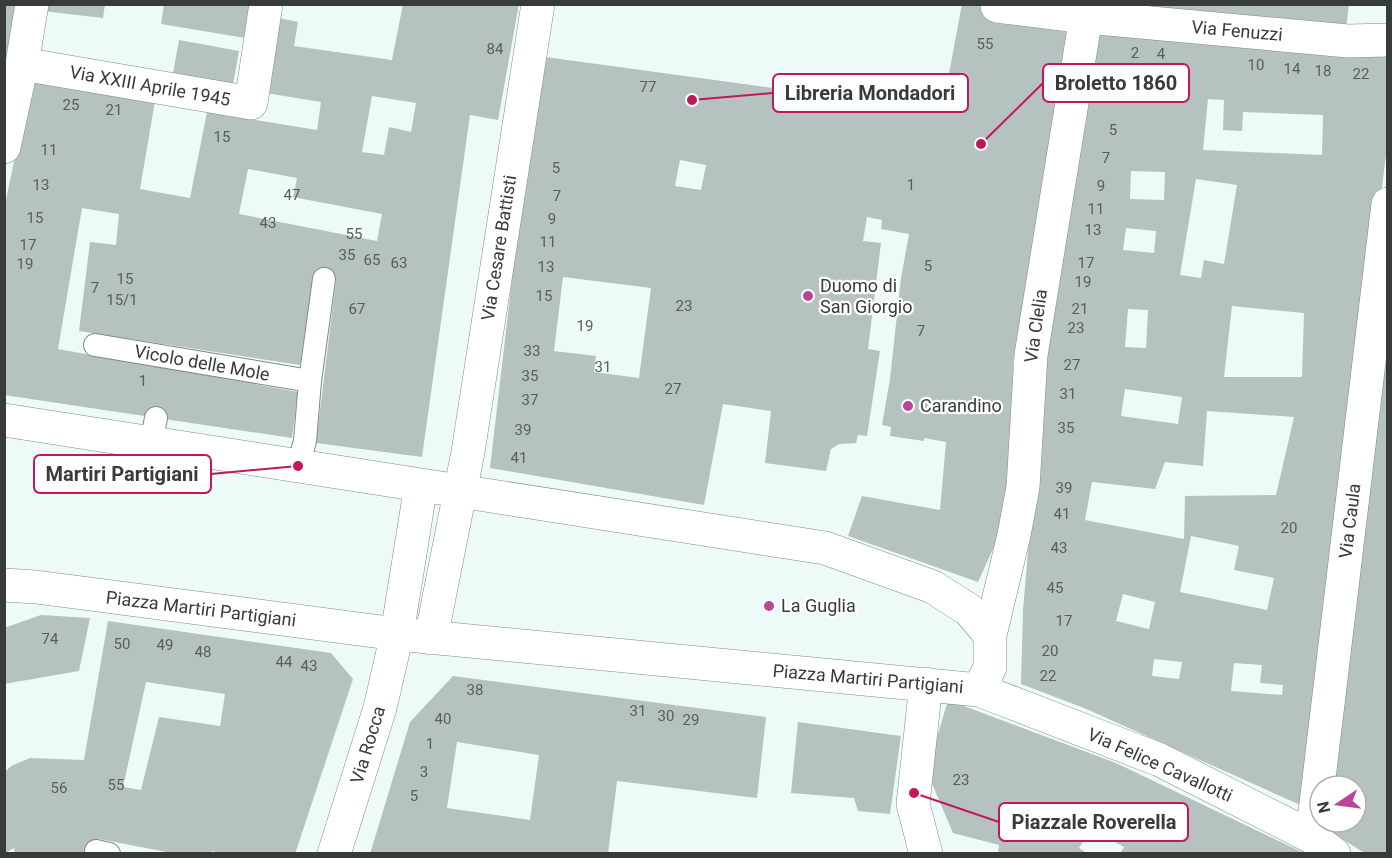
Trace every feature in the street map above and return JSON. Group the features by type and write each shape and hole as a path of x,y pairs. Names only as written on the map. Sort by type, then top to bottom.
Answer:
{"street":[{"path":"4,147 32,4"},
{"name":"Via XXIII Aprile 1945","path":"22,64 251,103 266,4"},
{"name":"Via Cesare Battisti","path":"460,491 538,4"},
{"name":"Via Fenuzzi","path":"997,6 1087,11 1348,41 1388,40"},
{"name":"Via Clelia","path":"990,635 1023,487 1031,355 1087,11"},
{"name":"Via Caula","path":"1323,845 1388,204"},
{"path":"4,420 153,430 298,466 825,548 933,587 969,610 990,635"},
{"path":"397,634 421,485"},
{"path":"431,638 460,491"},
{"path":"4,602 20,586"},
{"name":"Piazza Martiri Partigiani","path":"20,586 431,638 979,690 990,667 990,635"},
{"name":"Via Rocca","path":"334,854 380,708 397,634"},
{"path":"926,684 912,734 913,804 926,854"},
{"name":"Via Felice Cavallotti","path":"979,690 1160,760 1323,845"}],"lane":[{"path":"298,466 304,441 324,279"},
{"name":"Vicolo delle Mole","path":"94,345 164,362 310,381"}],"building":[{"path":"4,4 17,4 6,65 4,65"},
{"path":"43,4 105,4 103,18 42,11"},
{"path":"164,4 250,4 245,38 161,24"},
{"path":"403,4 519,4 498,120 470,115 422,457 316,443 336,280 313,277 300,365 79,331 90,242 116,245 119,214 82,208 58,349 298,392 292,438 4,395 4,209 31,82 155,101 140,189 190,198 207,112 317,130 321,102 266,93 279,18 298,22 294,46 392,60","holes":["372,96 416,103 411,132 389,127 384,155 362,152","248,169 297,178 293,197 382,214 377,241 239,214"]},
{"path":"962,4 997,4 1070,30 1013,362 1012,450 1002,529 978,582 848,536 862,496 940,510 946,442 890,436 891,427 882,425 909,234 881,229 882,220 867,217 863,241 881,243 868,349 880,351 867,436 858,435 856,443 839,444 831,449 826,471 765,463 771,411 723,404 704,505 490,468 538,56 942,111","holes":["680,160 706,165 701,190 675,186","563,277 651,288 639,378 594,372 596,356 554,351"]},
{"path":"1101,4 1349,4 1346,29"},
{"path":"1090,29 1388,57 1388,138 1311,774 1308,774 1307,808 1084,708 1021,684 1023,610 1043,378","holes":["1173,65 1174,95 1149,96 1148,66","1208,99 1224,100 1223,130 1242,131 1243,112 1323,115 1322,155 1203,150","1131,171 1165,172 1164,200 1130,199","1196,179 1237,185 1224,264 1204,260 1201,278 1180,275","1126,228 1156,231 1154,253 1123,250","1232,306 1304,313 1302,377 1224,377","1128,309 1148,310 1146,348 1125,347","1125,389 1182,397 1178,424 1121,416","1207,411 1294,417 1276,495 1185,496 1184,539 1085,520 1092,482 1155,489 1165,462 1203,466","1191,536 1239,546 1234,570 1274,578 1267,610 1180,592","1123,594 1155,602 1149,629 1116,621","1154,659 1182,662 1179,679 1152,676","1234,663 1262,665 1260,683 1283,685 1282,695 1231,691"]},
{"path":"179,40 239,51 233,84 173,73"},
{"path":"1388,285 1388,854 1366,854 1335,834 1368,834 1368,774 1328,774"},
{"path":"41,615 90,618 79,671 4,684 4,628"},
{"path":"108,621 331,653 353,679 295,854 224,854 212,851 211,854 177,854 99,839 96,854 15,854 14,848 4,854 4,773 11,766 30,758 84,760","holes":["146,682 225,694 220,726 159,717 141,790 123,787"]},
{"path":"453,676 766,717 757,798 617,781 608,854 370,854 410,722","holes":["457,742 539,755 530,820 447,808"]},
{"path":"948,700 1116,763 1306,854 1120,854 1124,847 1091,828 1079,848 1088,854 998,854 999,845 953,833 927,772"},
{"path":"798,722 901,736 890,814 858,811 854,798 791,793"}],"place":[{"name":"Libreria Mondadori","path":"692,100"},
{"name":"Broletto 1860","path":"981,144"},
{"name":"Duomo di San Giorgio","path":"808,296"},
{"name":"Carandino","path":"908,406"},
{"name":"Martiri Partigiani","path":"298,466"},
{"name":"La Guglia","path":"769,606"},
{"name":"Piazzale Roverella","path":"914,793"}]}
